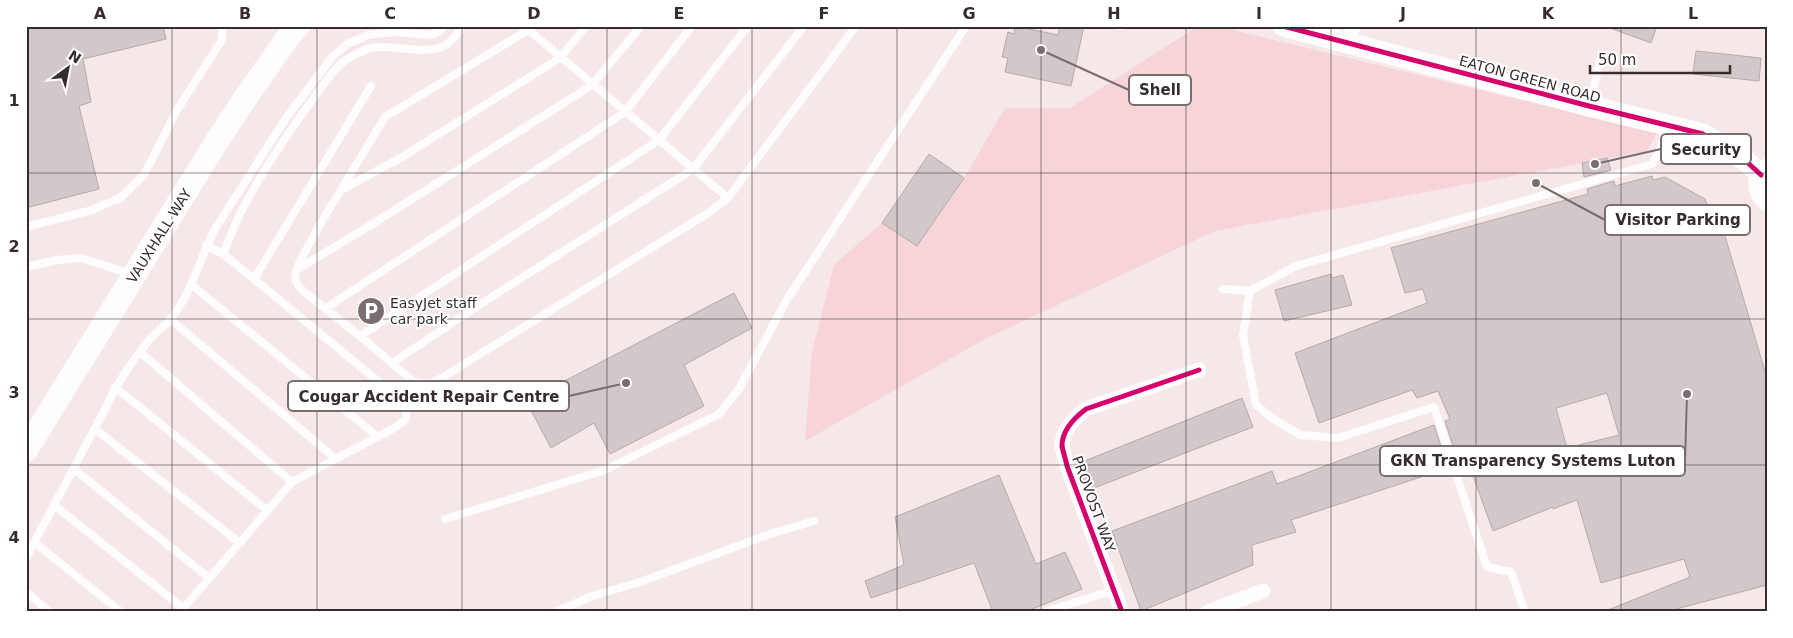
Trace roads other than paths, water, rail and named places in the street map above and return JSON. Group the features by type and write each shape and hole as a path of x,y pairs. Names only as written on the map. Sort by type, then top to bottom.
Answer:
{"main road":[{"name":"VAUXHALL WAY","path":"26,450 248,94 298,26"}],"street":[{"name":"EATON GREEN ROAD","path":"1283,26 1351,34 1589,106 1703,134 1764,172"},
{"path":"1764,172 1758,189 1760,195 1767,201"},
{"name":"PROVOST WAY","path":"1122,612 1067,466 1062,445 1067,429 1074,417 1086,409 1199,370"},
{"path":"1208,612 1262,591"}],"lane":[{"path":"26,227 89,211 120,198 144,176 176,110 222,40 222,26"},
{"path":"26,558 95,429 115,387 150,339 170,319 192,285 206,245 215,229 286,118 332,57 347,44 368,35 394,32 431,35 440,31 442,26"},
{"path":"223,254 240,213 267,167 332,74 347,59 377,47 435,49 446,46 456,38 461,26"},
{"path":"341,190 402,157 560,58 586,26"},
{"path":"298,269 592,85 640,26"},
{"path":"326,308 625,112 692,26"},
{"path":"360,336 659,140 748,26"},
{"path":"392,363 493,296 693,169 804,26"},
{"path":"728,198 560,58 528,28 385,117 322,220 295,275 296,282 302,290 414,382 432,384 708,213 728,198 856,26"},
{"path":"445,519 605,470 719,414 739,389 786,301 966,26"},
{"path":"1589,106 1601,56"},
{"path":"254,279 371,86"},
{"path":"1223,288 1250,291 1296,266 1652,164 1660,150 1667,125"},
{"path":"54,505 182,610 292,482 378,437 406,419 406,408 390,391 223,254 206,245"},
{"path":"26,267 57,260 81,258 135,275"},
{"path":"192,285 378,437"},
{"path":"1250,291 1243,334 1256,405 1272,418 1300,434 1338,438 1434,407 1487,566 1511,572 1526,612"},
{"path":"170,319 336,459"},
{"path":"140,352 292,482"},
{"path":"115,387 268,510"},
{"path":"95,429 240,543"},
{"path":"74,469 209,578"},
{"path":"556,612 592,596 640,582 773,533 814,520"},
{"path":"34,543 121,612"},
{"path":"1045,612 1114,590"},
{"path":"26,592 50,612"}],"place":[{"name":"Shell","path":"1041,50"},
{"name":"Security","path":"1595,164"},
{"name":"Visitor Parking","path":"1536,183"},
{"name":"EasyJet staff car park","path":"371,311"},
{"name":"Cougar Accident Repair Centre","path":"626,383"},
{"name":"GKN Transparency Systems Luton","path":"1687,394"}]}
